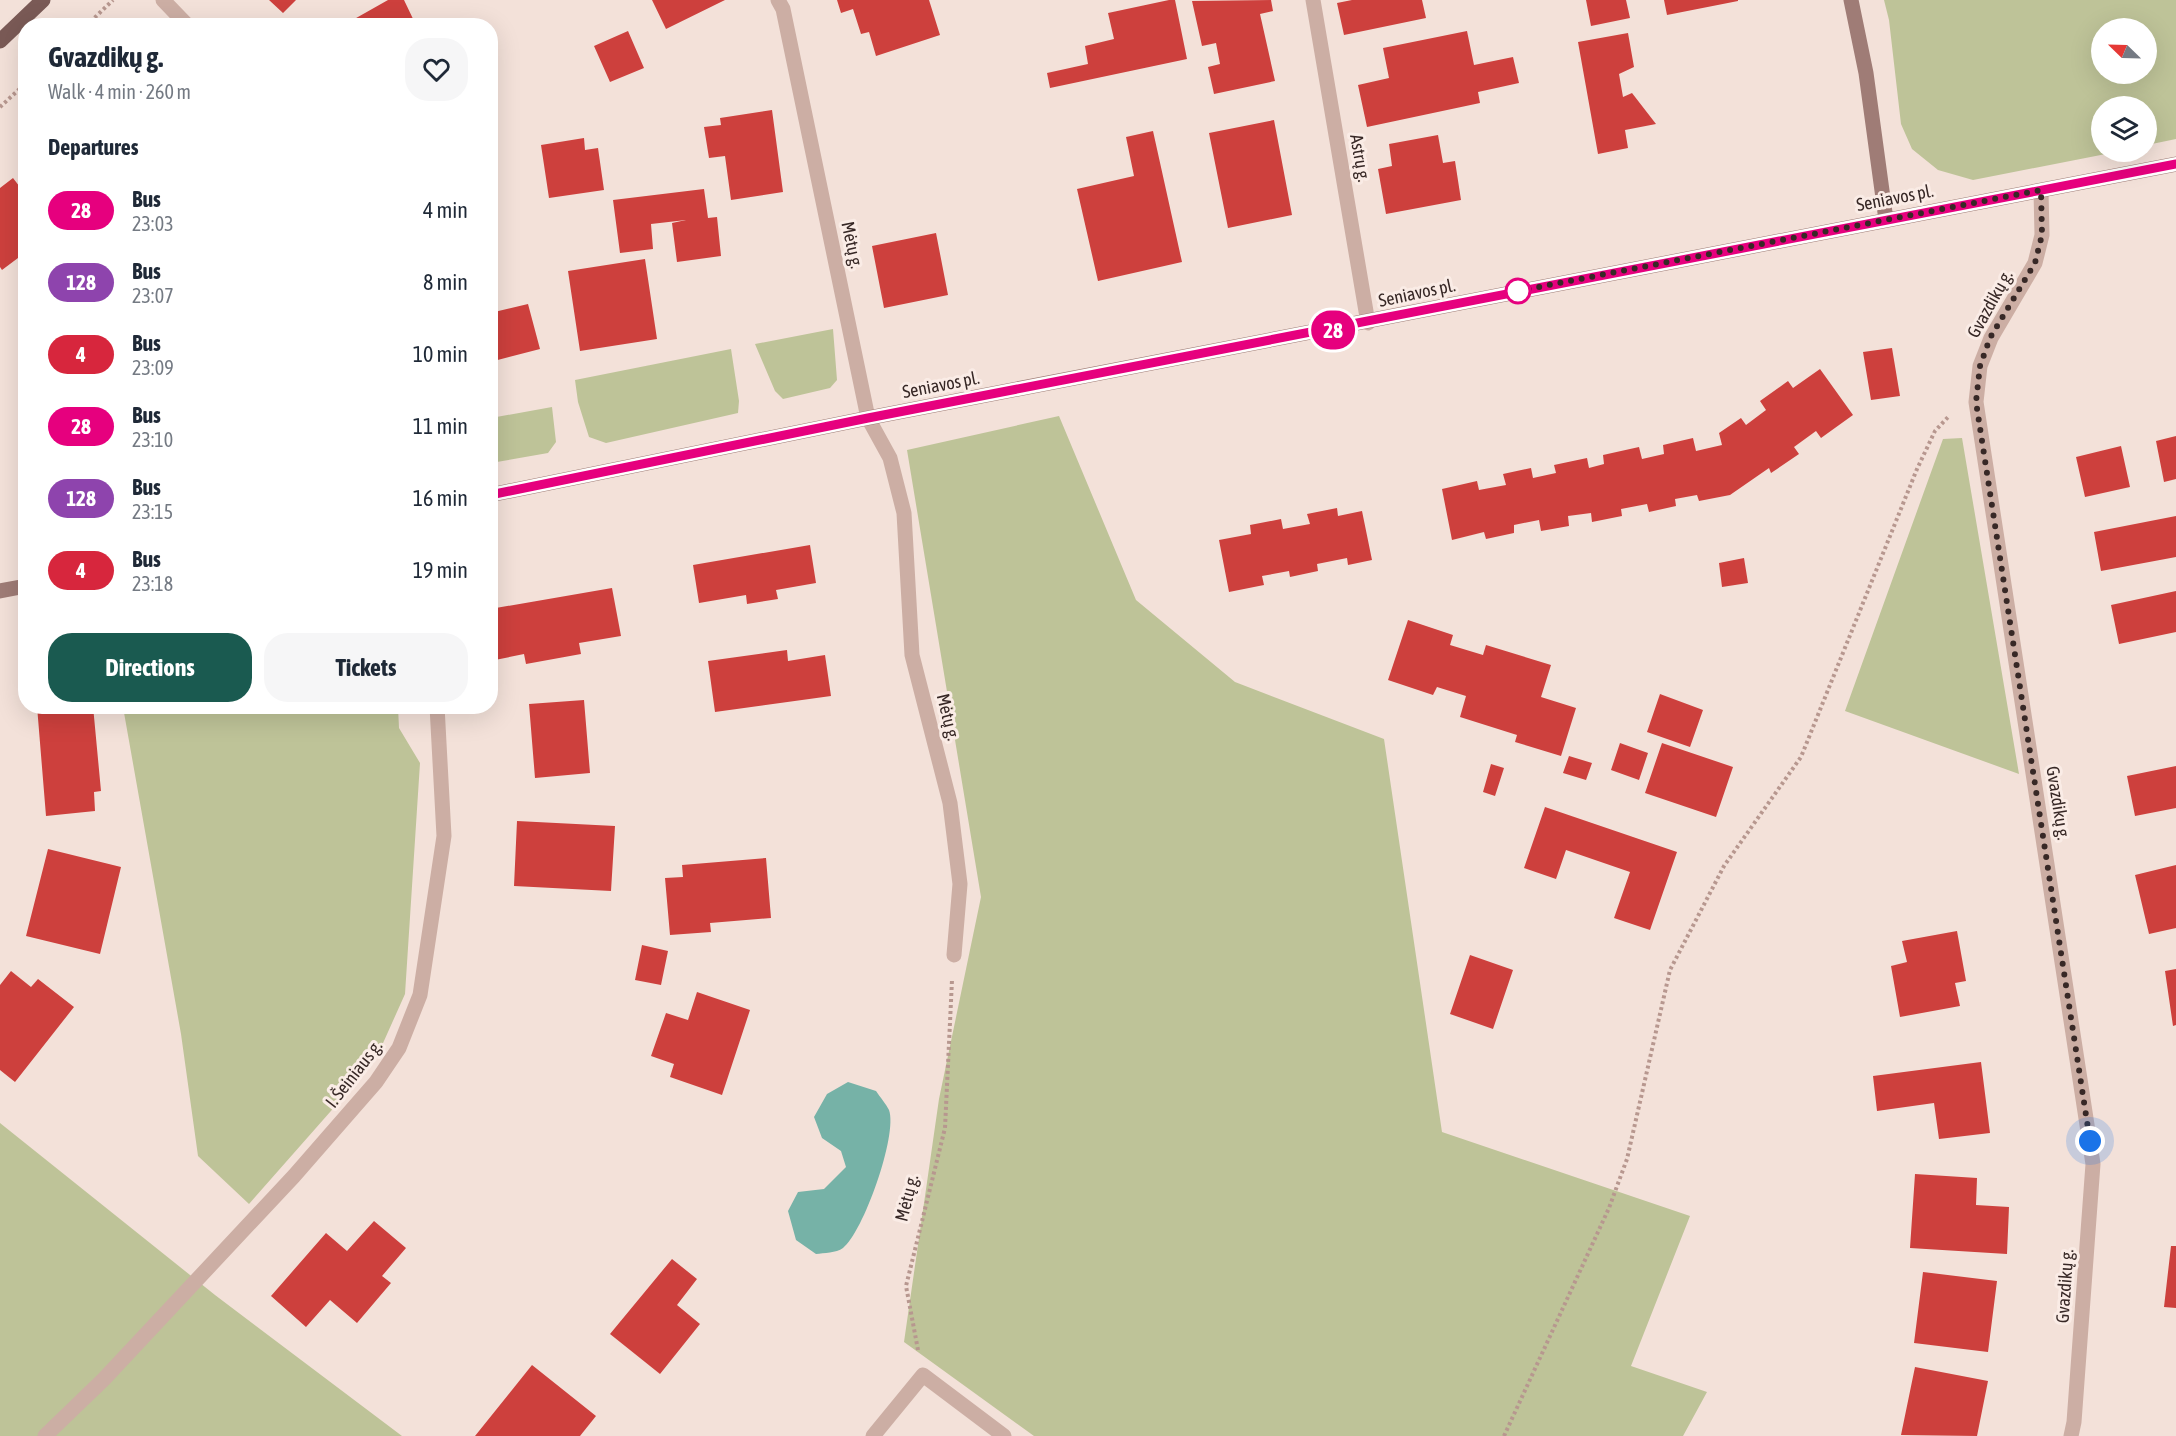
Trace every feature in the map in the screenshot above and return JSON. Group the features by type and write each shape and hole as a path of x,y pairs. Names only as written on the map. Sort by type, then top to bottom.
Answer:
{"main road":[{"path":"24,18 43,0"},
{"path":"1851,0 1866,73 1886,220"},
{"path":"0,41 18,24"},
{"name":"Seniavos pl.","path":"498,493 868,418 1368,323 1585,278 2176,164"},
{"path":"0,591 18,588"}],"street":[{"path":"163,0 180,18"},
{"name":"Mėtų g.","path":"778,0 783,9 868,418 890,458 904,513 912,655 950,803 960,884 954,955"},
{"name":"Astrų g.","path":"1313,0 1368,323"},
{"name":"Gvazdikų g.","path":"2041,190 2042,235 2035,263 1990,338 1980,366 1976,402 2093,1164 2074,1422 2071,1436"},
{"name":"I. Šeiniaus g.","path":"45,1436 104,1379 294,1176 376,1082 399,1048 420,994 444,836 437,714"},
{"path":"873,1436 923,1375 1005,1436"}],"path":[{"path":"94,18 113,0"},
{"path":"0,107 18,90"},
{"path":"1504,1436 1609,1208 1628,1159 1670,970 1724,866 1801,757 1917,470 1935,431 1955,410 1976,402"},
{"name":"Mėtų g.","path":"923,1375 906,1286 945,1128 954,955"}],"green space":[{"path":"1884,0 2176,0 2176,139 2157,143 2157,96 2091,96 2091,157 1973,180 1938,170 1912,149 1901,124 1889,20"},
{"path":"833,329 837,380 830,388 783,399 775,391 755,344"},
{"path":"731,349 739,401 738,413 606,443 589,437 578,402 575,380"},
{"path":"552,407 556,442 548,453 498,462 498,417"},
{"path":"1059,416 1136,600 1235,682 1384,739 1442,1132 1690,1216 1631,1366 1707,1392 1683,1436 1034,1436 904,1342 939,1099 981,897 907,450"},
{"path":"1962,438 2019,774 1845,711 1943,439"},
{"path":"124,714 398,714 399,728 420,763 405,994 375,1061 249,1204 198,1156 181,1034"},
{"path":"0,1123 215,1295 402,1436 0,1436"}],"water":[{"path":"848,1082 876,1091 885,1103 889,1110 890,1122 888,1140 877,1183 860,1224 851,1239 840,1250 816,1254 796,1240 788,1211 798,1192 824,1189 846,1167 841,1151 822,1138 814,1117 827,1094"}],"building":[{"path":"269,0 296,0 283,13"},
{"path":"388,0 404,0 413,18 356,18"},
{"path":"652,0 725,0 666,29"},
{"path":"837,0 929,0 940,35 876,56 869,32 861,34 853,9 841,13"},
{"path":"1175,0 1187,59 1050,88 1047,73 1088,64 1085,46 1114,39 1108,13"},
{"path":"1271,0 1273,11 1260,14 1275,81 1214,94 1208,67 1220,64 1216,43 1202,46 1192,1"},
{"path":"1352,0 1422,0 1426,18 1344,35 1337,3"},
{"path":"1586,0 1626,0 1630,18 1591,26"},
{"path":"1664,0 1738,0 1738,1 1667,15"},
{"path":"628,31 644,68 610,82 594,46"},
{"path":"1467,31 1474,65 1513,57 1519,83 1478,92 1480,103 1367,127 1358,85 1389,78 1383,48"},
{"path":"1628,33 1634,67 1619,74 1623,97 1632,93 1656,124 1625,130 1628,148 1598,154 1578,42"},
{"path":"772,110 783,192 731,200 725,156 709,158 704,127 721,125 720,118"},
{"path":"1274,120 1292,215 1228,228 1209,133"},
{"path":"1153,131 1182,262 1098,281 1077,189 1134,176 1126,137"},
{"path":"1438,135 1443,163 1455,161 1461,200 1386,214 1378,169 1392,166 1389,144"},
{"path":"584,138 585,150 598,148 604,190 549,198 541,145"},
{"path":"13,178 18,185 18,258 2,270 0,267 0,188"},
{"path":"704,189 708,218 717,217 721,256 677,262 672,223 686,220 651,224 653,249 620,253 613,200"},
{"path":"936,233 948,295 884,308 872,246"},
{"path":"645,259 657,339 580,351 568,271"},
{"path":"528,304 540,349 498,360 498,311"},
{"path":"1892,348 1900,396 1871,400 1863,352"},
{"path":"1820,369 1853,415 1821,438 1816,431 1794,447 1799,454 1771,473 1769,468 1730,495 1699,501 1697,495 1675,499 1676,506 1649,512 1647,504 1621,509 1622,516 1592,522 1591,513 1568,516 1569,526 1541,531 1539,520 1514,525 1514,533 1486,539 1484,532 1452,540 1442,489 1477,481 1479,490 1506,485 1503,474 1531,468 1533,478 1556,473 1554,465 1587,458 1589,468 1604,464 1603,455 1639,447 1642,459 1664,454 1663,445 1693,438 1696,451 1722,445 1719,433 1741,418 1746,425 1766,410 1760,401 1788,381 1793,388"},
{"path":"2176,436 2176,479 2164,482 2156,441"},
{"path":"2121,446 2130,487 2085,497 2076,457"},
{"path":"1337,508 1338,516 1362,511 1372,560 1348,565 1347,558 1317,564 1318,571 1290,577 1289,571 1262,576 1264,585 1229,592 1219,540 1251,534 1250,525 1281,519 1283,529 1310,524 1307,514"},
{"path":"2176,516 2176,557 2101,571 2094,532"},
{"path":"810,545 816,583 776,590 778,599 747,604 746,595 699,603 693,565"},
{"path":"1744,558 1748,583 1722,587 1719,563"},
{"path":"612,588 621,636 579,643 581,654 526,664 524,654 498,659 498,608"},
{"path":"2176,591 2176,632 2119,644 2111,605"},
{"path":"1408,620 1453,635 1450,645 1483,655 1486,645 1551,665 1541,697 1576,708 1561,756 1515,742 1517,735 1460,717 1466,696 1437,687 1433,695 1388,680"},
{"path":"787,650 788,661 825,655 831,696 715,712 708,661"},
{"path":"1660,694 1703,710 1690,747 1647,732"},
{"path":"584,700 590,773 535,778 529,704"},
{"path":"38,714 94,714 101,791 94,792 95,811 46,816"},
{"path":"1620,743 1648,753 1639,780 1611,770"},
{"path":"1662,743 1733,767 1716,817 1645,793"},
{"path":"1569,756 1592,763 1586,780 1563,773"},
{"path":"1491,764 1504,768 1495,796 1483,792"},
{"path":"2176,766 2176,808 2135,816 2127,776"},
{"path":"1545,807 1677,852 1650,930 1614,918 1630,872 1566,850 1556,879 1524,868"},
{"path":"517,821 615,826 611,891 514,886"},
{"path":"48,849 121,867 100,954 26,936"},
{"path":"766,858 771,918 710,923 711,932 670,935 665,878 683,877 682,865"},
{"path":"2176,865 2176,928 2149,934 2135,875"},
{"path":"1957,931 1966,981 1955,983 1960,1006 1900,1017 1891,966 1907,962 1902,941"},
{"path":"642,945 668,951 661,985 635,980"},
{"path":"1470,955 1513,970 1493,1029 1450,1014"},
{"path":"2176,969 2176,1025 2173,1026 2165,971"},
{"path":"11,971 31,987 38,979 74,1007 15,1082 0,1070 0,985"},
{"path":"697,992 750,1010 722,1095 670,1077 674,1064 651,1056 666,1013 688,1020"},
{"path":"1981,1062 1990,1133 1939,1139 1934,1103 1877,1111 1873,1076"},
{"path":"1915,1174 1977,1178 1976,1205 2009,1207 2007,1254 1910,1248"},
{"path":"374,1221 406,1248 382,1276 391,1283 357,1323 330,1300 306,1327 271,1296 326,1233 347,1251"},
{"path":"2171,1246 2176,1246 2176,1308 2164,1307"},
{"path":"672,1259 697,1279 677,1305 700,1324 660,1374 610,1334"},
{"path":"1923,1272 1997,1281 1988,1352 1914,1343"},
{"path":"532,1365 596,1416 580,1436 475,1436"},
{"path":"1915,1367 1988,1381 1977,1436 1901,1435"}],"bus line":[{"name":"28","path":"498,493 868,418 1368,323 1585,278 2176,164"}],"route":[{"path":"1518,291 2041,190 2042,235 2035,263 1990,338 1980,366 1976,402 2090,1141"}]}
